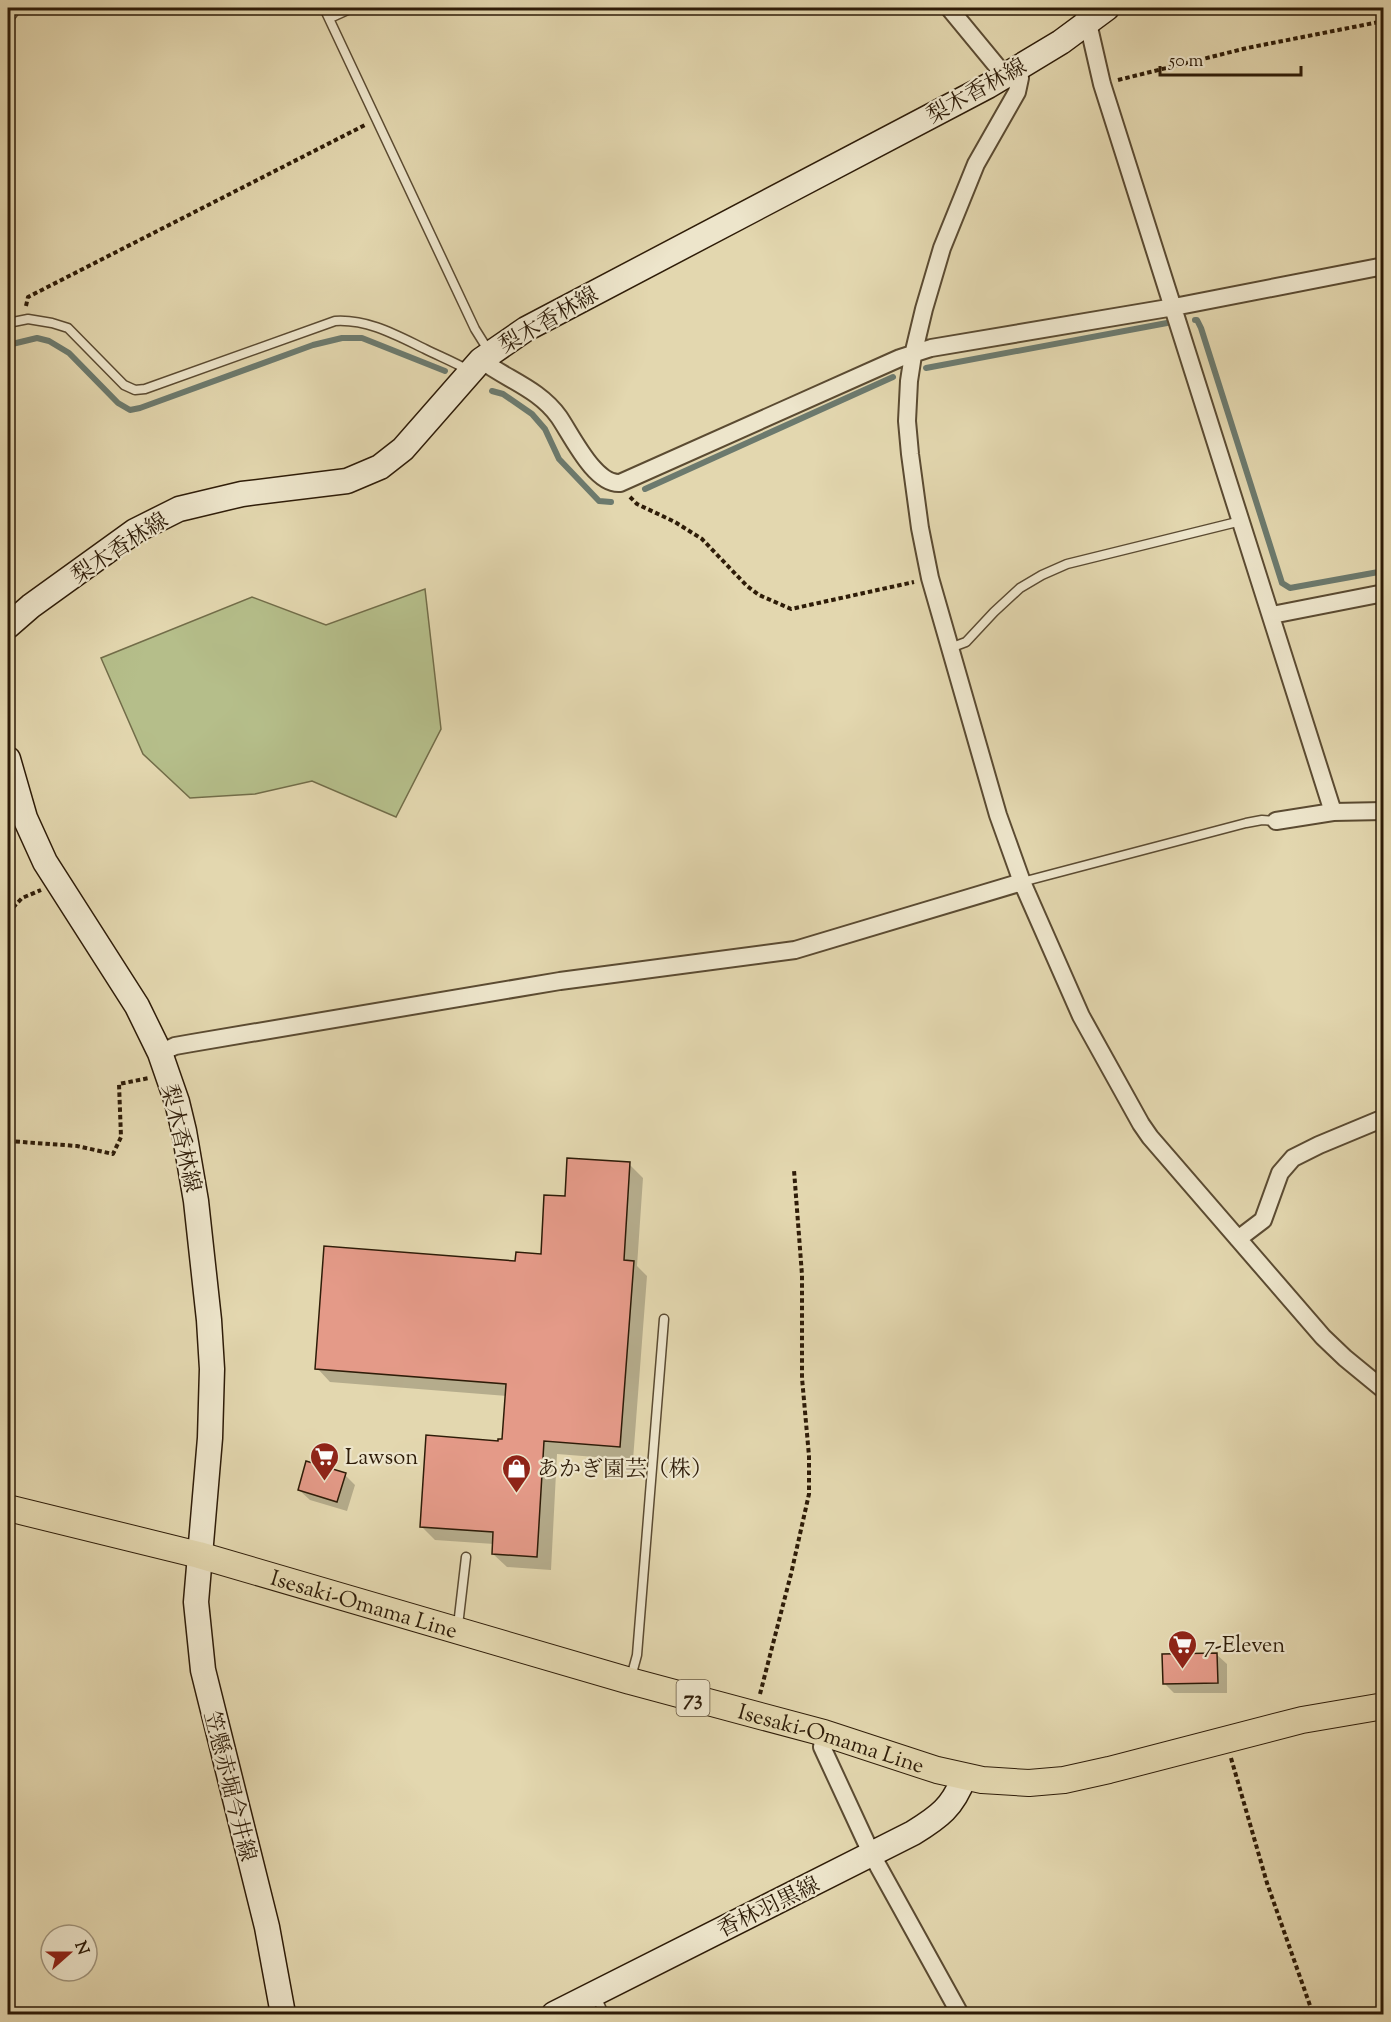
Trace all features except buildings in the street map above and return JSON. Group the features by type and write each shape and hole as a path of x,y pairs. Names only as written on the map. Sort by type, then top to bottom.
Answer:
{"main road":[{"name":"梨木香林線","path":"8,626 31,606 135,531 179,509 242,494 347,481 373,471 403,449 481,362 526,329 1011,72 1061,42 1082,15 1107,8"},
{"name":"梨木香林線","path":"8,759 34,841 58,883 137,1006 164,1064 184,1131 196,1201 209,1320 212,1398 199,1555"},
{"name":"Isesaki-Omama Line","path":"8,1508 199,1555 630,1682 824,1733 964,1777 1006,1782 1064,1780 1302,1720 1383,1706"},
{"name":"笠懸赤堀今井線","path":"199,1555 196,1602 203,1670 267,1927 283,2014"},
{"name":"香林羽黒線","path":"554,2014 600,2004 932,1821 954,1799 964,1777"}],"street":[{"path":"949,8 996,65 1020,78 1017,92 976,164 942,248 913,355 908,391 909,443 920,528 930,578 998,815 1022,882 1076,1007 1140,1124 1180,1174 1323,1337 1383,1390"},
{"path":"1082,15 1333,812"},
{"path":"481,362 543,398 561,419 589,463 613,484 620,483 900,358 931,348 1174,307 1383,266"},
{"path":"1272,615 1383,593"},
{"path":"1276,821 1333,812 1383,811"},
{"path":"164,1064 175,1046 192,1042 560,981 795,950 1022,882"},
{"path":"1238,1239 1263,1220 1280,1173 1293,1158 1383,1118"},
{"path":"824,1733 822,1747 872,1855 960,2014"}],"lane":[{"path":"8,20 17,8"},
{"path":"8,323 28,319 68,328 114,376 135,390 145,390 335,321 350,320 375,326 481,362 475,329 324,8"},
{"path":"330,18 352,8"},
{"path":"950,648 966,642 1020,588 1067,564 1241,521"},
{"path":"1022,882 1246,823 1262,820 1276,821"},
{"path":"630,1682 637,1655 664,1319"},
{"path":"455,1630 459,1617 466,1557"}],"path":[{"path":"1102,84 1247,48 1383,21"},
{"path":"28,319 26,304 28,297 377,119"},
{"path":"620,483 637,504 675,522 702,539 747,586 759,595 791,609 930,578"},
{"path":"8,913 22,898 58,883"},
{"path":"8,1141 77,1146 113,1154 121,1137 119,1084 164,1064"},
{"path":"754,1715 791,1574 809,1494 809,1456 802,1378 802,1275 794,1170"},
{"path":"1225,1739 1267,1883 1312,2014"}],"green space":[{"path":"425,589 441,729 396,817 312,781 255,794 190,798 143,754 101,658 252,597 326,625"}],"waterway":[{"path":"1195,320 1201,328 1282,583 1290,588 1384,571"},
{"path":"926,368 1167,323"},
{"path":"8,345 37,338 49,341 69,353 118,403 130,410 313,345 342,338 362,338 445,371"},
{"path":"645,489 893,377"},
{"path":"492,391 503,394 532,414 545,429 559,459 599,501 611,502"}],"place":[{"name":"Lawson","path":"324,1482"},
{"name":"あかぎ園芸（株）","path":"516,1494"},
{"name":"7-Eleven","path":"1183,1670"}]}
